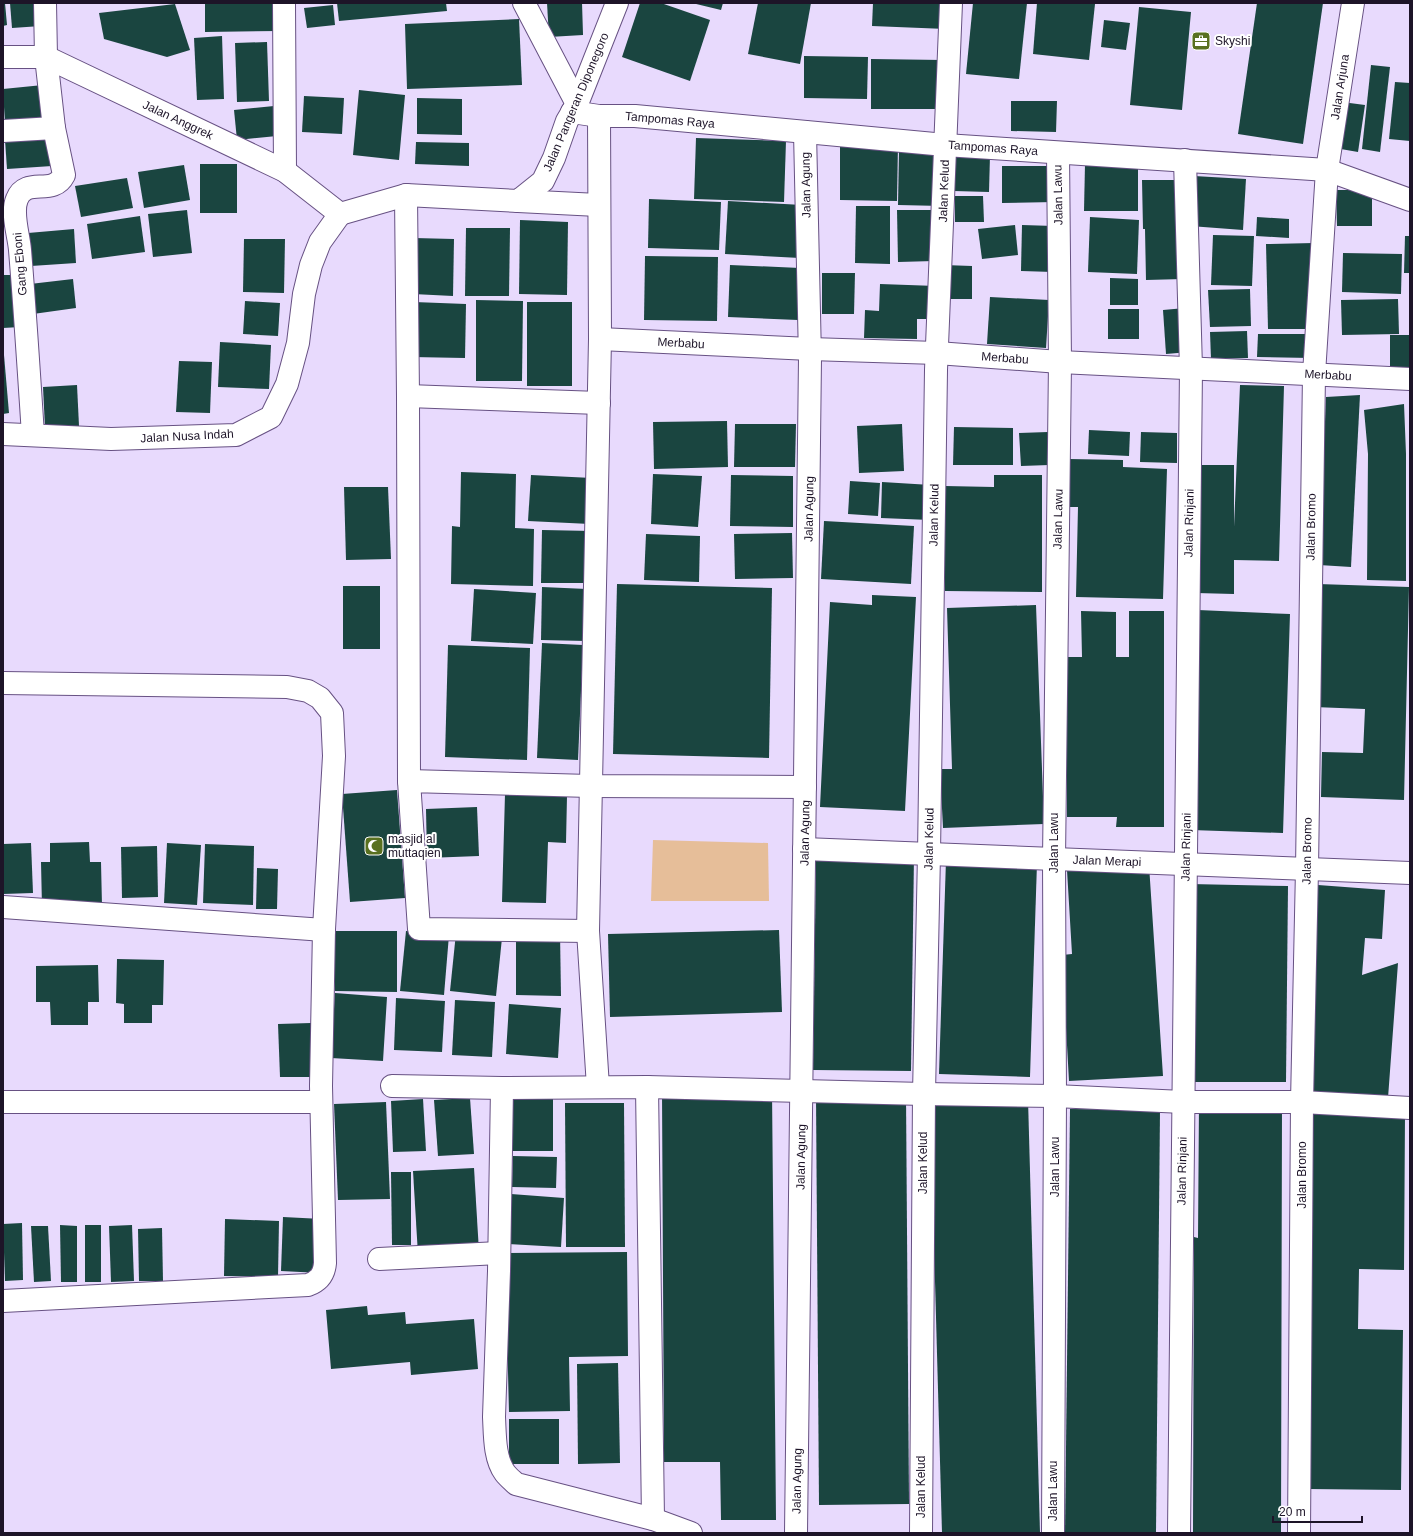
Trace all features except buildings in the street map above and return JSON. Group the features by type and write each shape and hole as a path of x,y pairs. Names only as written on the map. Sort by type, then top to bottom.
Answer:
{"street":[{"name":"Gang Eboni","path":"33,435 11,249 14,208 20,194 28,188 54,185 61,180 64,175 54,128 46,57 44,3"},
{"path":"284,3 285,171"},
{"path":"524,3 575,108"},
{"name":"Jalan Pangeran Diponegoro","path":"518,201 543,181 554,158 567,121 575,108 617,3"},
{"name":"Jalan Kelud","path":"921,1533 924,1094 937,353 951,3"},
{"name":"Jalan Arjuna","path":"1327,170 1353,3"},
{"name":"Jalan Anggrek","path":"3,57 46,57 285,171 340,214"},
{"name":"Tampomas Raya","path":"575,108 599,116 635,116 946,145 1327,170 1410,200"},
{"path":"598,1087 588,930 600,339 598,205 599,116"},
{"path":"3,131 54,128"},
{"name":"Jalan Agung","path":"796,1533 810,349 805,132"},
{"name":"Jalan Lawu","path":"1053,1533 1055,1096 1054,858 1060,362 1058,153"},
{"name":"Jalan Rinjani","path":"1179,1533 1191,368 1185,160"},
{"name":"Jalan Bromo","path":"1299,1533 1302,1102 1314,374 1327,170"},
{"path":"340,214 406,195 598,205"},
{"path":"406,195 409,781 419,929 588,930"},
{"name":"Jalan Nusa Indah","path":"3,434 111,439 236,435 270,417 287,384 298,343 304,294 311,265 320,242 340,214"},
{"name":"Merbabu","path":"600,339 810,349 937,353 1060,362 1410,378"},
{"path":"408,396 599,403"},
{"path":"3,683 288,687 308,691 320,698 332,713 334,756 324,930 321,1102 325,1263 322,1276 314,1283 308,1285 3,1301"},
{"path":"409,781 590,786 805,787"},
{"name":"Jalan Merapi","path":"804,849 1410,873"},
{"path":"3,907 324,930"},
{"path":"392,1086 502,1088 647,1087 1055,1096 1183,1102 1302,1102 1410,1108"},
{"path":"647,1087 653,1519"},
{"path":"502,1088 494,1417 495,1440 499,1460 504,1473 516,1484 653,1519 691,1533"},
{"path":"3,1102 321,1102"},
{"path":"379,1259 499,1253"}],"shaded area":[{"path":"653,840 768,843 769,901 651,901"}],"place":[{"name":"Skyshi","path":"1201,41"},
{"name":"masjid al muttaqien","path":"374,846"}]}
